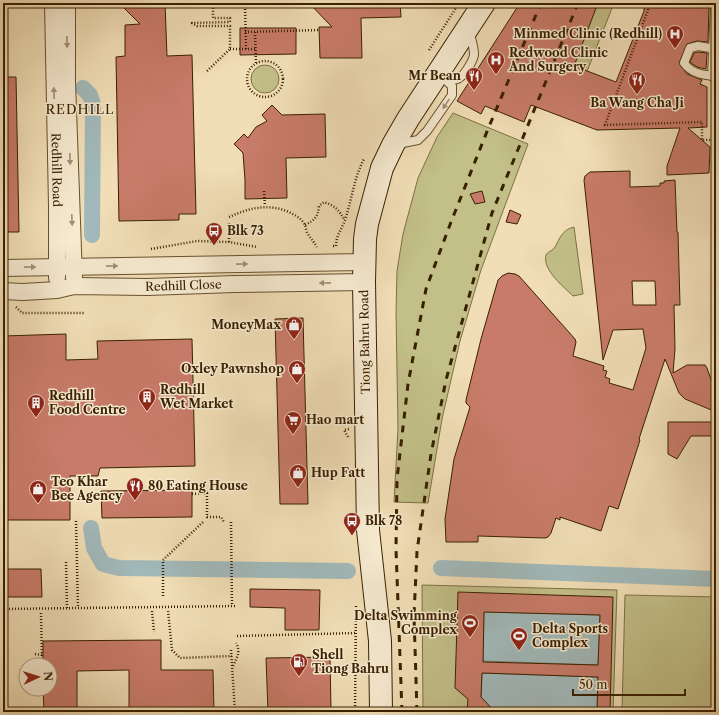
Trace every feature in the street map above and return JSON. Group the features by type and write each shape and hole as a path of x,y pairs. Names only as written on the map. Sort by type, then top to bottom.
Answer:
{"main road":[{"name":"Tiong Bahru Road","path":"381,712 380,641 368,530 364,272 365,239 371,205 382,168 393,145 408,119 484,3"}],"street":[{"name":"Redhill Road","path":"53,3 57,290"},
{"name":"Redhill Road","path":"66,3 74,286"},
{"name":"Redhill Close","path":"3,268 73,267 364,272"},
{"name":"Redhill Close","path":"3,291 23,292 57,290 74,286 146,287 235,284 364,272"}],"lane":[{"path":"715,3 715,49 714,76 702,75 689,70 684,63 690,48 698,46 715,49"}],"path":[{"path":"648,3 648,10 606,125 702,122 702,140 716,140"},
{"path":"244,6 246,49"},
{"path":"213,7 213,18 230,18 230,22 192,23 197,26 230,26 230,49"},
{"path":"245,32 319,30"},
{"path":"255,32 256,64"},
{"path":"206,71 230,49 256,48"},
{"path":"267,62 278,66 283,76 281,88 268,97 256,95 249,86 247,80 248,74 251,68 256,64 267,62"},
{"path":"264,191 265,206"},
{"path":"305,225 314,221 318,215 319,206 324,202 333,205 345,220"},
{"path":"229,217 253,208 265,206 274,207 296,215 305,225 308,234 317,247"},
{"path":"229,223 229,242"},
{"path":"147,250 197,241 229,242 262,248"},
{"path":"309,247 323,246"},
{"path":"330,246 336,246"},
{"path":"13,304 22,313 84,313"},
{"path":"192,494 207,493 207,517 221,517 224,522"},
{"path":"76,521 78,608"},
{"path":"163,596 163,560 203,522"},
{"path":"231,522 232,606"},
{"path":"66,562 67,608"},
{"path":"3,609 236,606"},
{"path":"152,611 154,632"},
{"path":"168,611 172,650 180,658 232,656"},
{"path":"35,654 42,655 41,613"},
{"path":"237,636 356,633"},
{"path":"232,667 239,654 239,648 236,643"},
{"path":"231,650 235,712"}],"shaded area":[{"path":"597,3 614,3 586,74 572,69"},
{"path":"265,65 275,69 279,79 275,89 265,93 255,89 251,79 255,69"},
{"path":"453,113 528,144 481,270 460,341 442,419 428,503 394,502 398,428 396,312 397,271 403,234 418,178 437,137"},
{"path":"574,227 583,294 573,296 550,272 547,266 546,255 554,248 567,230"},
{"name":"Delta Sports Complex","path":"422,585 617,590 613,712 423,712"},
{"path":"625,595 716,597 716,712 622,712"}],"water":[{"path":"484,612 600,615 598,665 483,661"},
{"path":"482,673 598,677 597,712 495,712 481,697"}],"building":[{"path":"119,3 165,3 167,56 192,55 196,214 179,214 179,220 119,221 116,57 125,56 125,25 140,24"},
{"path":"309,3 400,3 401,17 361,18 362,58 320,58 319,27 332,27"},
{"path":"520,3 532,3 543,8 545,3 598,3 574,66 616,82 644,11 644,3 704,3 709,5 708,42 697,41 687,44 679,63 687,74 702,80 700,84 707,87 707,127 688,128 710,147 709,173 667,175 667,166 680,128 597,130 531,105 524,122 485,106 481,114 457,101"},
{"path":"240,28 296,28 296,54 240,55"},
{"path":"694,53 707,53 706,69 697,67 690,62"},
{"path":"3,77 16,77 19,232 8,232 7,227 3,227"},
{"path":"272,105 282,115 325,114 326,157 286,158 287,198 245,199 243,153 234,144 244,134 248,138 256,127 267,121 262,115"},
{"path":"630,171 630,187 660,186 660,183 664,183 664,181 675,180 680,305 674,305 675,349 673,373 687,365 705,365 716,394 716,412 685,399 679,393 665,359 618,509 609,506 601,531 560,517 560,520 556,518 551,533 545,538 478,536 478,542 446,542 445,519 454,459 470,407 466,403 466,400 481,339 498,280 502,276 508,273 519,276 575,339 576,342 573,356 604,366 603,370 607,371 605,377 610,379 609,383 633,390 646,348 643,329 613,330 603,360 584,180 585,176 590,172","holes":["632,281 655,281 656,305 633,305"]},
{"path":"482,191 485,202 475,204 470,194"},
{"path":"510,210 521,215 517,224 506,222"},
{"path":"303,318 308,504 280,504 275,319"},
{"path":"66,334 66,360 98,359 97,341 192,339 195,466 100,468 98,476 70,476 70,520 3,520 3,336"},
{"path":"668,422 716,422 716,436 691,436 677,459 668,454"},
{"path":"192,490 192,517 102,518 101,491"},
{"path":"3,569 41,569 42,597 3,597"},
{"path":"250,589 320,590 319,630 285,630 285,608 250,607"},
{"name":"Delta Swimming Complex","path":"458,592 613,597 610,712 597,712 598,677 482,673 481,697 495,712 467,712 468,699 455,688","holes":["484,612 600,615 598,665 483,662"]},
{"path":"161,640 161,670 213,670 214,712 129,712 129,670 77,671 77,712 44,712 43,697 58,697 58,657 43,657 43,641"},
{"name":"Shell Tiong Bahru","path":"330,657 331,712 268,712 266,658"}],"waterway":[{"path":"83,88 90,95 93,104 92,235"},
{"path":"91,528 94,548 103,564 119,568 348,571"},
{"path":"441,568 716,579"}],"railway":[{"path":"402,712 396,549 397,479 408,384 426,289 488,129 541,3"},
{"path":"417,712 414,615 417,551 431,454 446,380 492,213 578,3"}],"place":[{"name":"Minmed Clinic (Redhill)","path":"675,49"},
{"name":"Redwood Clinic And Surgery","path":"496,75"},
{"name":"Mr Bean","path":"474,91"},
{"name":"Ba Wang Cha Ji","path":"637,95"},
{"name":"Blk 73","path":"214,246"},
{"name":"MoneyMax","path":"294,340"},
{"name":"Oxley Pawnshop","path":"297,384"},
{"name":"Redhill Wet Market","path":"147,412"},
{"name":"Redhill Food Centre","path":"36,418"},
{"name":"Hao mart","path":"293,435"},
{"name":"Hup Fatt","path":"298,488"},
{"name":"80 Eating House","path":"135,501"},
{"name":"Teo Khar Bee Agency","path":"38,504"},
{"name":"Blk 78","path":"352,536"},
{"name":"Delta Swimming Complex","path":"470,638"},
{"name":"Delta Sports Complex","path":"519,651"},
{"name":"Shell Tiong Bahru","path":"299,677"}],"district":[{"name":"REDHILL","path":"80,109"}]}
